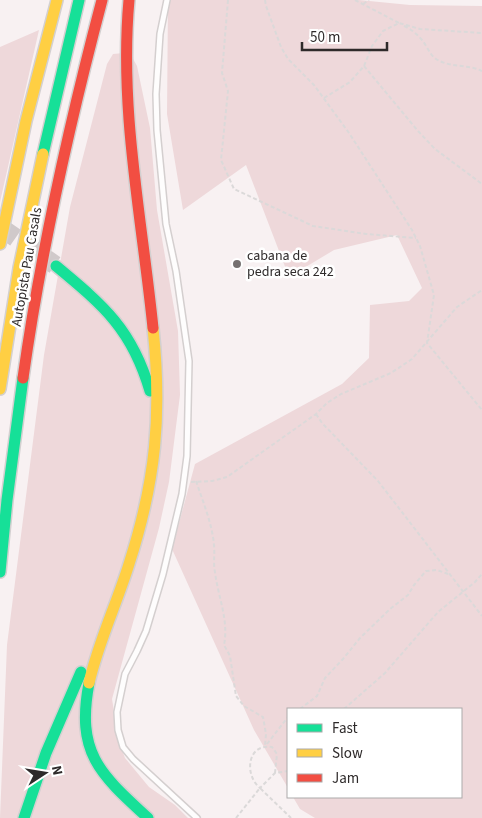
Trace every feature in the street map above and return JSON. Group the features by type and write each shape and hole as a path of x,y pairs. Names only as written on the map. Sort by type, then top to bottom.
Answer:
{"highway":[{"path":"0,244 14,173 57,0"},
{"name":"Autopista Pau Casals","path":"0,389 19,268 36,182 79,0"},
{"name":"Autopista Pau Casals","path":"0,572 14,441 40,274 73,115 102,0"},
{"path":"129,0 127,37 129,117 158,382 156,444 146,508 134,550 89,680 83,705 84,732 91,755 112,785 148,818"},
{"path":"56,266 108,310 129,337 143,366 149,385 156,420 156,444"},
{"path":"24,818 46,753 124,578"}],"lane":[{"path":"167,0 160,34 156,94 157,130 166,224 176,271 189,361 187,456 162,574 146,631 125,674 117,712 118,730 123,747 133,759 197,818"}],"path":[{"path":"228,0 222,74 228,91 221,160 234,189 313,226 366,234 416,238"},
{"path":"265,0 281,47 288,59 324,98 349,133 416,238 434,295 427,343 482,410"},
{"path":"355,0 412,30 421,38 435,58 453,65 476,68 482,71"},
{"path":"363,4 369,0"},
{"path":"324,98 350,82 364,66 372,46 383,31 399,23 420,29 482,34"},
{"path":"364,66 418,131 436,149 482,184"},
{"path":"183,482 212,481 226,476 316,414 327,403 341,394 391,373 412,359 457,306 482,290"},
{"path":"316,414 322,423 378,481 482,616"},
{"path":"196,481 215,546 214,572 225,615 226,635 224,645 230,656 236,696 244,706 263,717 266,734 265,746"},
{"path":"301,708 316,696 324,678 360,638 390,609 408,596 414,585 426,571 437,570 448,574"},
{"path":"345,708 385,673 438,612 482,574"},
{"path":"475,582 482,581"},
{"path":"287,718 265,746 257,750 252,758 249,769 254,784 291,818"},
{"path":"265,746 272,748 277,754 275,773"},
{"path":"236,818 260,788 275,773 287,771"}],"shaded area":[{"path":"168,0 359,0 410,5 482,6 482,818 315,818 300,809 294,798 462,798 462,708 287,708 287,786 254,730 172,549 195,464 342,384 369,358 370,305 409,301 422,288 397,235 334,250 289,277 246,165 183,210 167,114"},
{"path":"39,30 0,202 0,47"},
{"path":"124,53 131,55 137,66 150,128 157,210 178,331 180,395 169,482 159,528 112,699 119,742 125,758 149,787 175,805 188,818 0,818 7,645 44,355 70,207 107,64 113,54"}],"tunnel":[{"path":"0,227 55,265"}],"traffic: fast":[{"path":"43,154 79,0"},
{"path":"56,266 114,320 134,351 143,369 150,391"},
{"path":"0,572 7,500 23,378"},
{"path":"24,818 46,753 81,672"},
{"path":"89,683 86,727 89,745 95,760 116,788 148,818"}],"traffic: slow":[{"path":"0,244 26,121 57,0"},
{"path":"0,389 19,268 43,154"},
{"path":"89,683 97,653 124,579 138,533 151,475 157,390 153,328"}],"traffic: jam":[{"path":"23,378 47,235 78,94 102,0"},
{"path":"129,0 127,41 129,123 153,328"}],"place":[{"name":"cabana de pedra seca 242","path":"237,264"}]}
